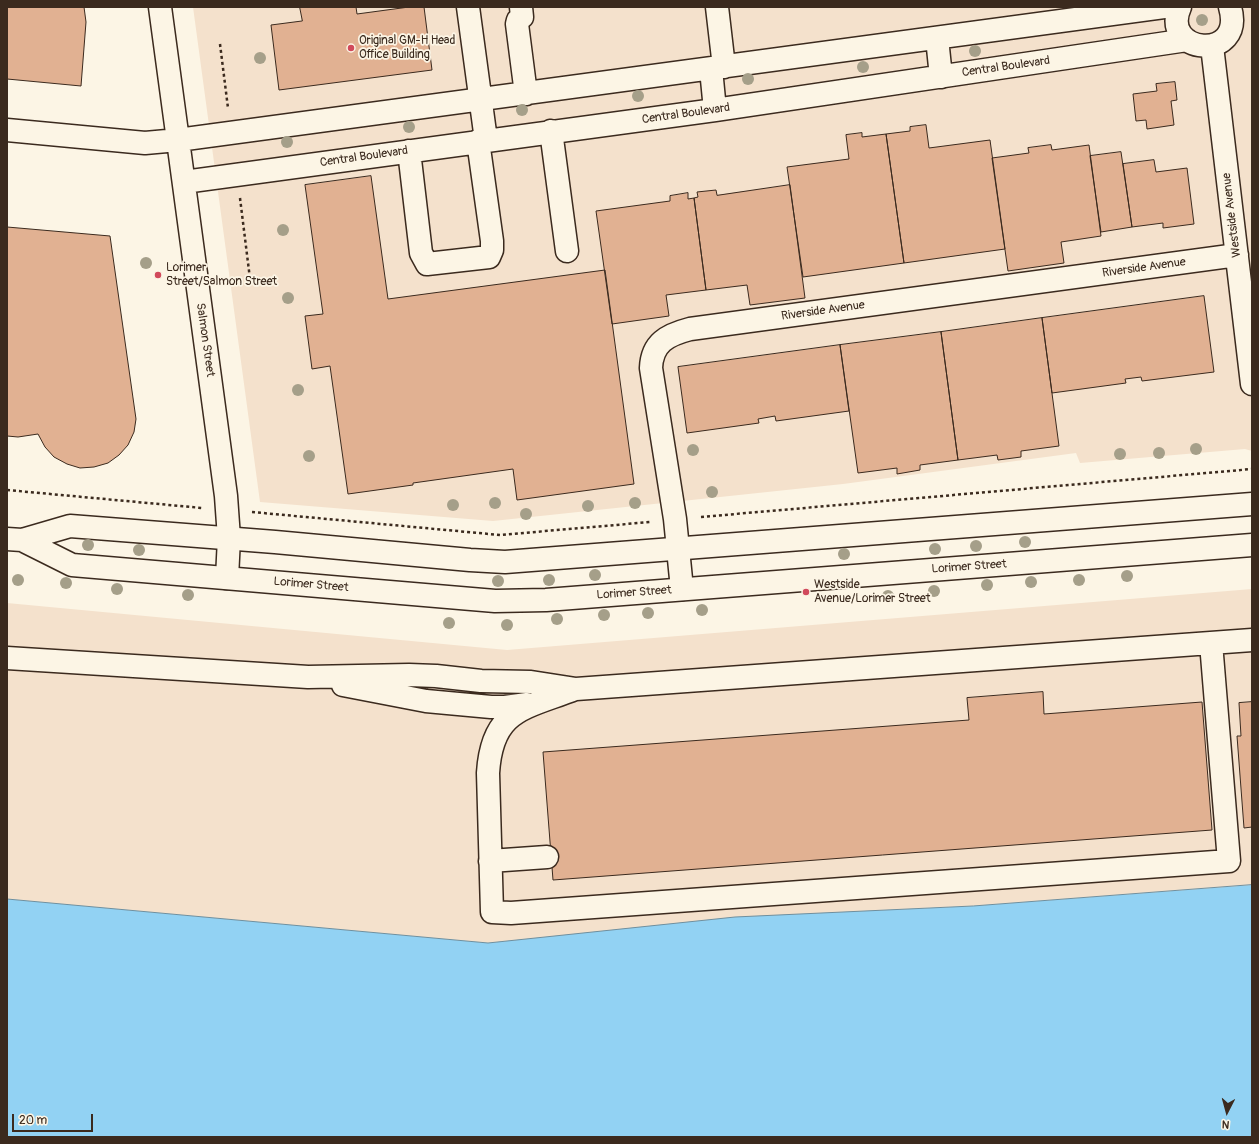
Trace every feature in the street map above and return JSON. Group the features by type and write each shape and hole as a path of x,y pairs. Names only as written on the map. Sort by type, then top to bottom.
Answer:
{"main road":[{"name":"Salmon Street","path":"160,7 227,510 229,538 227,578"},
{"path":"409,151 421,253 427,264 489,257 492,250 492,241 482,141 481,99 468,7"},
{"path":"521,7 522,17 518,20 517,24 526,94"},
{"path":"715,110 717,7"},
{"path":"7,130 145,143 178,140 1164,7"},
{"path":"1180,7 1177,19 1178,27 1187,40 1194,45 1203,47 1212,46 1221,42 1228,35 1232,26 1230,7"},
{"path":"937,38 941,77"},
{"name":"Central Boulevard","path":"184,182 715,110 1187,40"},
{"name":"Westside Avenue","path":"1212,46 1252,384"},
{"path":"551,132 567,251"},
{"name":"Riverside Avenue","path":"682,589 675,519 651,368 655,349 661,342 677,332 690,329 1237,255"},
{"name":"Lorimer Street","path":"14,540 70,526 229,538 498,562 1252,504"},
{"name":"Lorimer Street","path":"14,540 72,565 495,601 546,600 1252,545"},
{"path":"7,658 308,677 409,675 481,681 531,682 576,689 1252,640"},
{"path":"576,689 528,707 509,717 501,725 491,746 488,773 492,912 511,913 1228,861 1211,643"},
{"path":"308,677 433,702 505,707 548,700"},
{"path":"490,861 547,857"}],"path":[{"path":"7,490 500,534 1252,469"}],"shaded area":[{"path":"193,7 1252,7 1252,451 1245,449 1080,463 1076,453 843,484 493,521 260,502"},
{"path":"1252,589 1252,885 973,906 923,908 488,943 7,899 7,603 507,650"}],"water":[{"path":"1252,885 1252,1137 7,1137 7,899 488,943 735,917 973,906"}],"building":[{"path":"7,7 84,7 86,22 81,86 7,79"},
{"name":"Original GM-H Head Office Building","path":"300,7 356,7 357,14 409,7 424,7 432,70 279,90 271,25 302,21"},
{"path":"1175,82 1177,100 1171,101 1174,125 1147,129 1146,120 1136,121 1133,94 1157,91 1156,84"},
{"path":"926,125 929,148 990,140 1005,249 904,263 886,134 910,131 910,127"},
{"path":"862,133 862,137 886,134 904,263 803,277 787,167 849,159 846,135"},
{"path":"1051,145 1052,150 1089,145 1101,236 1061,242 1064,263 1008,271 992,158 1029,153 1028,148"},
{"path":"1121,152 1132,227 1101,232 1090,156"},
{"path":"1154,160 1156,172 1187,168 1194,224 1163,228 1163,223 1132,227 1123,164"},
{"path":"371,176 388,299 605,270 634,484 517,500 513,469 348,494 330,366 312,369 305,316 323,314 305,185"},
{"path":"790,185 805,298 750,305 747,285 706,290 694,198 698,197 697,192 716,190 717,195"},
{"path":"688,193 688,199 694,198 706,290 666,295 669,316 612,324 596,211 670,201 670,196"},
{"path":"7,227 110,236 136,419 134,432 128,445 119,455 108,463 94,467 80,468 67,464 54,457 45,447 38,434 18,437 7,436"},
{"path":"1204,296 1214,372 1142,381 1141,377 1125,379 1126,383 1052,393 1042,318"},
{"path":"1042,318 1059,446 1021,451 1021,457 998,460 997,455 958,460 941,332"},
{"path":"941,332 958,460 920,465 920,470 897,474 897,468 858,473 840,345"},
{"path":"840,345 849,411 776,421 775,416 758,419 759,423 687,433 678,367"},
{"path":"1043,692 1044,714 1202,702 1212,830 553,880 543,752 969,720 967,698"},
{"path":"1252,702 1252,827 1244,828 1237,736 1241,736 1239,703"}],"place":[{"name":"Original GM-H Head Office Building","path":"351,48"},
{"name":"Lorimer Street/Salmon Street","path":"158,275"},
{"name":"Westside Avenue/Lorimer Street","path":"806,592"}]}
